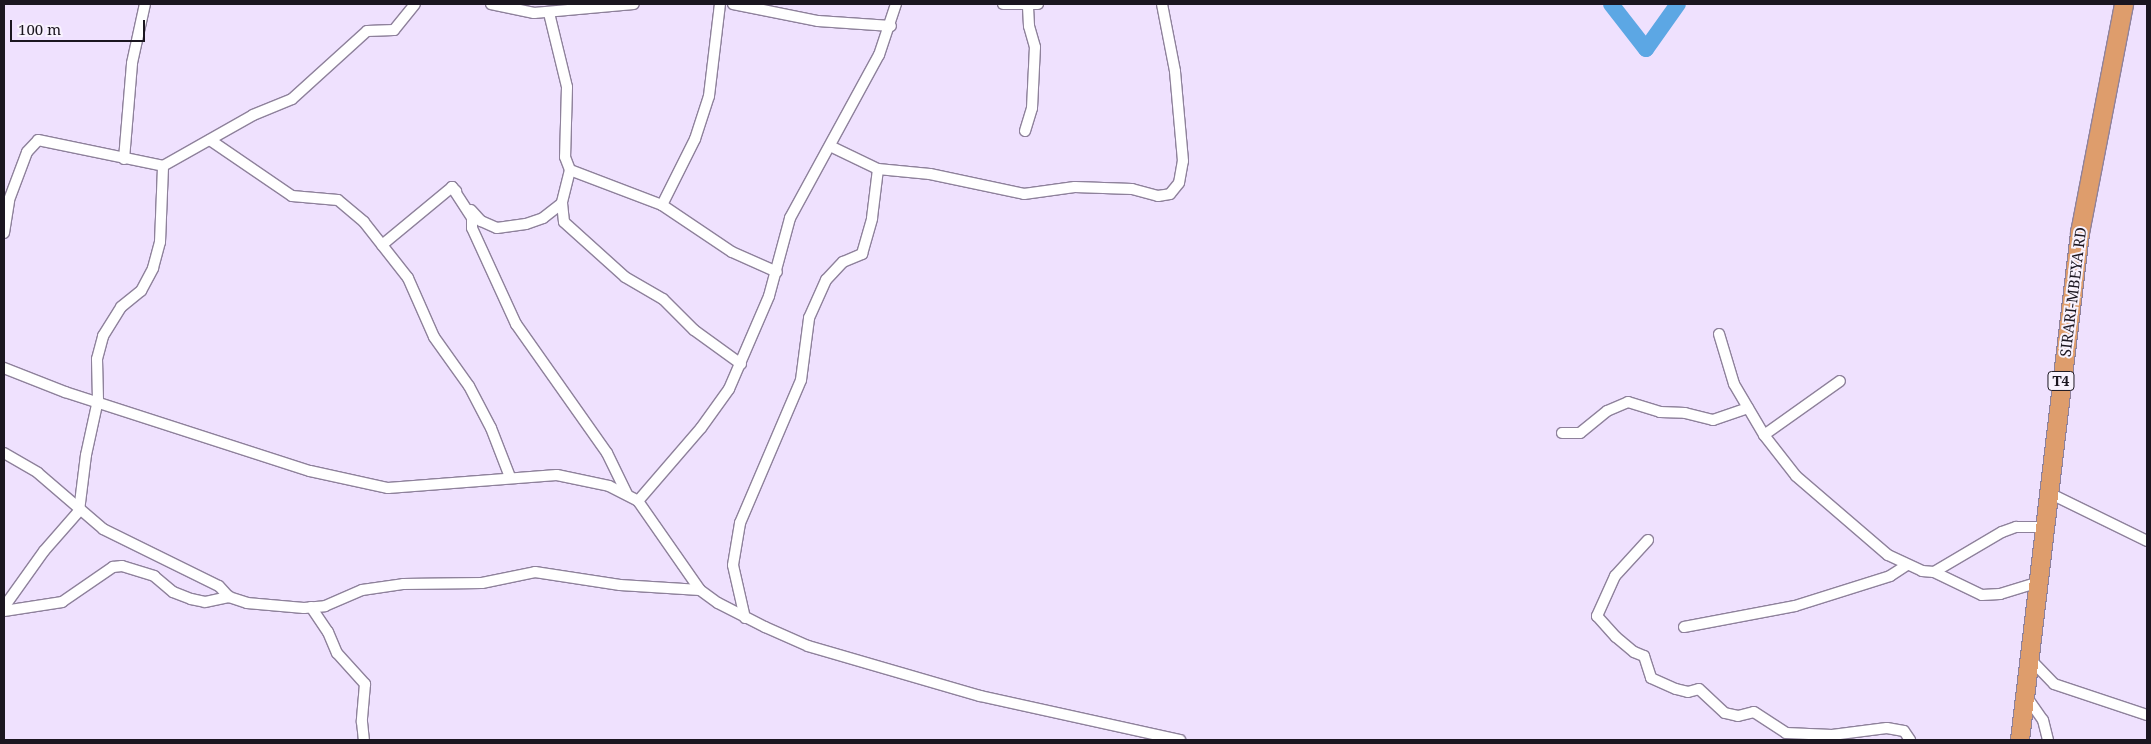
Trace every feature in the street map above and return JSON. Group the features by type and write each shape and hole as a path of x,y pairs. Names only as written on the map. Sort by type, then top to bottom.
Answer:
{"highway":[{"name":"SIRARI-MBEYA RD","path":"2020,740 2046,527 2047,492 2080,233 2124,4"}],"street":[{"path":"124,160 132,63 144,4"},
{"path":"4,233 6,200 27,152 38,140 124,160 163,166 253,115 292,99 367,31 394,30 415,4"},
{"path":"492,4 534,13 634,4"},
{"path":"662,205 695,139 709,96 720,4"},
{"path":"733,4 818,21 891,26"},
{"path":"638,501 701,428 728,389 741,364 777,272 790,218 879,55 891,26 896,4"},
{"path":"1004,4 1033,5 1030,32 1036,47 1032,108 1025,132"},
{"path":"830,146 878,169 930,174 1024,194 1075,187 1132,189 1158,196 1170,194 1179,183 1183,161 1176,71 1162,4"},
{"path":"549,13 567,87 565,157 570,170 562,203 567,226 631,282 663,299 694,330 741,364"},
{"path":"210,140 292,196 338,200 364,222 408,278 434,337 469,386 491,428 510,477"},
{"path":"4,607 44,551 79,511 86,455 98,400 98,359 103,336 121,307 148,280 157,256 163,166"},
{"path":"745,618 733,565 740,523 801,380 802,354 812,310 826,280 842,262 862,254 872,218 878,169"},
{"path":"570,170 662,205 732,252 777,272"},
{"path":"382,245 452,187"},
{"path":"452,187 481,221 497,228 526,224 543,218 562,203"},
{"path":"452,187 472,218 472,228 490,272 516,324 607,453 627,494"},
{"path":"1719,334 1734,384 1764,435 1796,476 1826,505 1888,555 1907,565 1934,572 1982,595 2000,594 2039,582"},
{"path":"4,368 65,392 98,400 310,471 388,488 510,477 570,476 627,494 638,501 700,590 745,618 808,646 980,696 1163,738 1180,740"},
{"path":"1764,435 1840,381"},
{"path":"1562,433 1580,433 1611,408 1628,402 1660,412 1686,413 1713,420 1748,408"},
{"path":"4,453 38,473 79,511 102,529 219,586 229,597"},
{"path":"2047,492 2147,541"},
{"path":"1934,572 2002,532 2016,527 2046,527"},
{"path":"1648,540 1615,576 1597,616 1616,637 1634,652 1644,656 1651,678 1688,692 1699,689 1725,713 1738,716 1754,712 1786,733 1832,735 1887,728 1904,731 1910,740"},
{"path":"1684,627 1794,606 1890,576 1907,565"},
{"path":"4,612 62,602 113,567 122,566 154,576 173,592 191,599 205,602 229,597 268,606 325,606 362,590 404,584 482,583 535,572 620,585 700,590"},
{"path":"310,607 328,632 338,653 365,684 364,740"},
{"path":"2031,660 2054,684 2147,715"},
{"path":"2025,695 2043,720 2048,740"}],"waterway":[{"path":"1611,4 1646,49 1678,4"}]}
